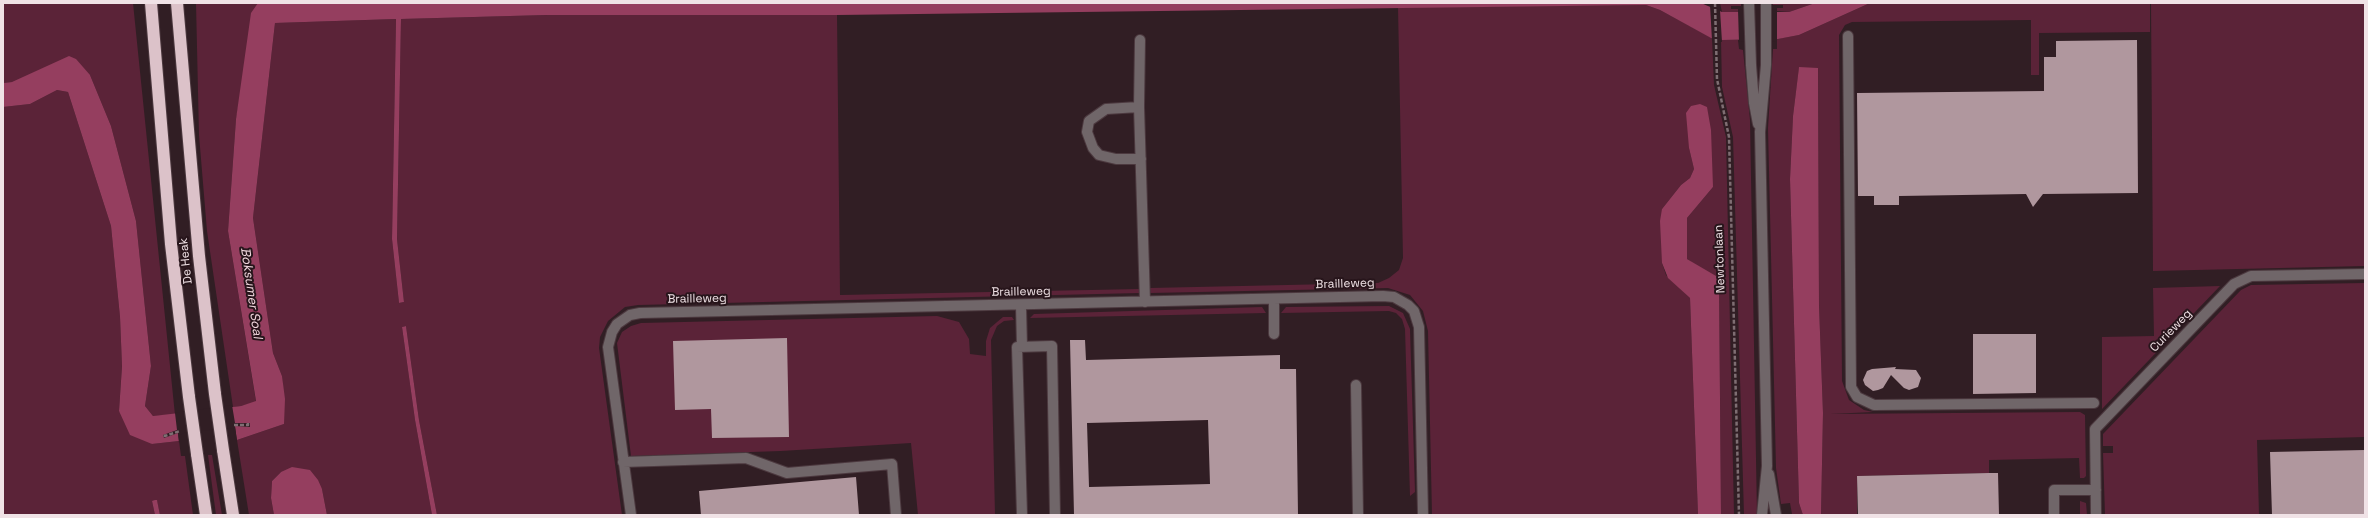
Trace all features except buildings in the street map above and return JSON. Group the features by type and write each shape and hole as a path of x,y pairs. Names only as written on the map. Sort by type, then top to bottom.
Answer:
{"highway":[{"name":"De Heak","path":"151,3 171,244 196,454 206,515"},
{"name":"De Heak","path":"178,3 199,256 215,394 233,515"}],"street":[{"path":"1749,5 1750,49 1754,103 1760,132"},
{"path":"1762,515 1767,466 1760,132 1767,49 1766,5"},
{"path":"1848,36 1851,387 1857,397 1874,406 2094,403"},
{"path":"1140,40 1139,107 1145,302"},
{"path":"1139,107 1106,109 1090,121 1087,132 1093,148 1099,155 1116,159 1141,159"},
{"name":"Curieweg","path":"2096,515 2095,429 2234,284 2251,276 2365,274"},
{"name":"Brailleweg","path":"631,515 608,347 612,332 617,324 630,315 640,313 1021,306 1383,296 1402,300 1414,311 1419,327 1423,515"},
{"path":"1274,299 1274,334"},
{"path":"1021,306 1022,347"},
{"path":"1022,515 1017,347 1052,346 1055,515"},
{"path":"1356,385 1358,515"},
{"path":"623,462 746,458 787,473 892,464 896,515"},
{"path":"1767,466 1776,515"},
{"path":"2054,515 2054,490 2096,490"}],"path":[{"name":"Newtonlaan","path":"1715,3 1719,90 1730,137 1739,515"}],"shaded area":[{"path":"3,3 133,3 175,415 153,416 145,406 151,366 136,221 111,126 90,75 3,83"},
{"path":"196,3 258,3 236,119 228,231 256,402 233,407 207,231 199,135"},
{"path":"1720,3 1741,3 1741,6 1731,6 1731,9 1738,9 1738,12 1722,12"},
{"path":"1772,3 1815,3 1789,12 1777,11 1777,8 1783,8 1783,5 1773,5"},
{"path":"1870,3 2150,3 2150,32 2039,33 2039,75 2031,75 2031,20 1852,22 1845,25 1839,35 1842,381 1849,400 1864,410 1873,412 1830,414 2080,412 2085,415 2086,476 2084,478 2080,478 2079,458 1989,460 1989,473 1857,476 1857,515 1821,515 1823,413 1819,305 1818,68 1799,68 1793,116 1790,179 1799,503 1803,515 1783,515 1792,514 1790,503 1781,504 1776,468 1768,128 1773,49 1777,49 1777,39 1799,35"},
{"path":"2151,3 2365,3 2365,266 2153,271"},
{"path":"1646,5 1660,10 1712,38 1714,85 1726,137 1734,515 1721,515 1719,280 1687,259 1687,218 1713,187 1689,148 1694,169 1690,178 1681,185 1662,209 1662,263 1666,275 1690,298 1698,515 1432,515 1428,331 1423,311 1410,295 1388,288 1150,293 1150,288 1378,283 1389,278 1399,270 1403,258 1398,7"},
{"path":"547,15 837,15 840,295 1140,289 1140,293 638,305 625,307 608,321 600,337 599,348 622,515 437,515 419,420 406,326 402,327 415,420 432,515 327,515 322,489 281,472 272,481 271,498 274,515 249,515 237,440 284,424 282,376 273,353 253,218 275,23 396,19 392,239 399,303 404,302 397,239 401,19"},
{"path":"1721,40 1738,40 1739,49 1743,50 1750,120 1757,515 1744,515 1733,137 1722,87"},
{"path":"57,90 68,92 111,226 120,317 122,365 119,411 152,444 179,441 181,456 185,456 193,515 160,515 157,501 152,501 155,515 3,515 3,107 30,104"},
{"path":"2365,283 2365,437 2257,440 2259,515 2105,515 2103,453 2113,453 2113,446 2103,446 2103,434 2241,290 2251,285"},
{"path":"2220,286 2102,409 2102,337 2154,336 2153,288"},
{"path":"1389,306 1403,313 1410,329 1415,492 1410,496 1405,329 1402,319 1396,313 1389,311 1281,313 1286,307"},
{"path":"1262,307 1266,313 1030,318 1034,314"},
{"path":"937,316 959,322 969,339 970,354 986,356 986,341 990,328 1003,317 1012,317 1014,320 1004,321 997,326 991,340 995,515 918,515 911,443 781,451 631,456 617,343 622,332 631,326 641,323"},
{"path":"208,455 212,455 222,515 216,515"},
{"path":"2080,501 2086,503 2087,515 2080,515"}],"water":[{"name":"Boksumer Soal","path":"258,3 1701,3 1722,12 1789,12 1815,3 1870,3 1799,35 1778,39 1722,40 1711,38 1660,10 1646,5 837,15 547,15 401,19 397,239 404,302 399,303 392,239 396,19 275,23 253,218 273,353 282,376 285,399 284,424 237,440 235,427 224,426 178,433 179,441 152,444 130,435 119,411 122,366 120,317 111,226 68,92 57,90 30,104 3,107 3,83 12,82 69,56 76,59 90,75 111,126 136,221 151,366 145,406 153,416 241,406 256,401 228,231 236,119 251,13"},
{"path":"1799,67 1818,68 1819,305 1823,413 1821,515 1803,515 1799,503 1790,179 1793,116"},
{"path":"1700,104 1707,107 1711,130 1713,187 1687,218 1687,259 1716,276 1719,280 1721,515 1698,515 1690,298 1668,278 1662,263 1660,221 1662,209 1681,185 1690,178 1694,169 1689,148 1686,113 1691,106"},
{"path":"406,326 419,420 437,515 432,515 415,420 402,327"},
{"path":"292,467 310,470 318,480 322,489 327,515 274,515 271,498 272,481 281,472"},
{"path":"157,500 160,515 155,515 152,501"}],"pier":[{"path":"1710,5 1720,10 1722,42 1712,40"},
{"path":"1777,9 1777,41 1739,42 1738,10"},
{"path":"232,405 235,423 250,423 250,427 235,426 237,442 235,440 233,428 186,432 180,435 179,443 178,433 164,438 163,435 177,430 175,413"}]}
